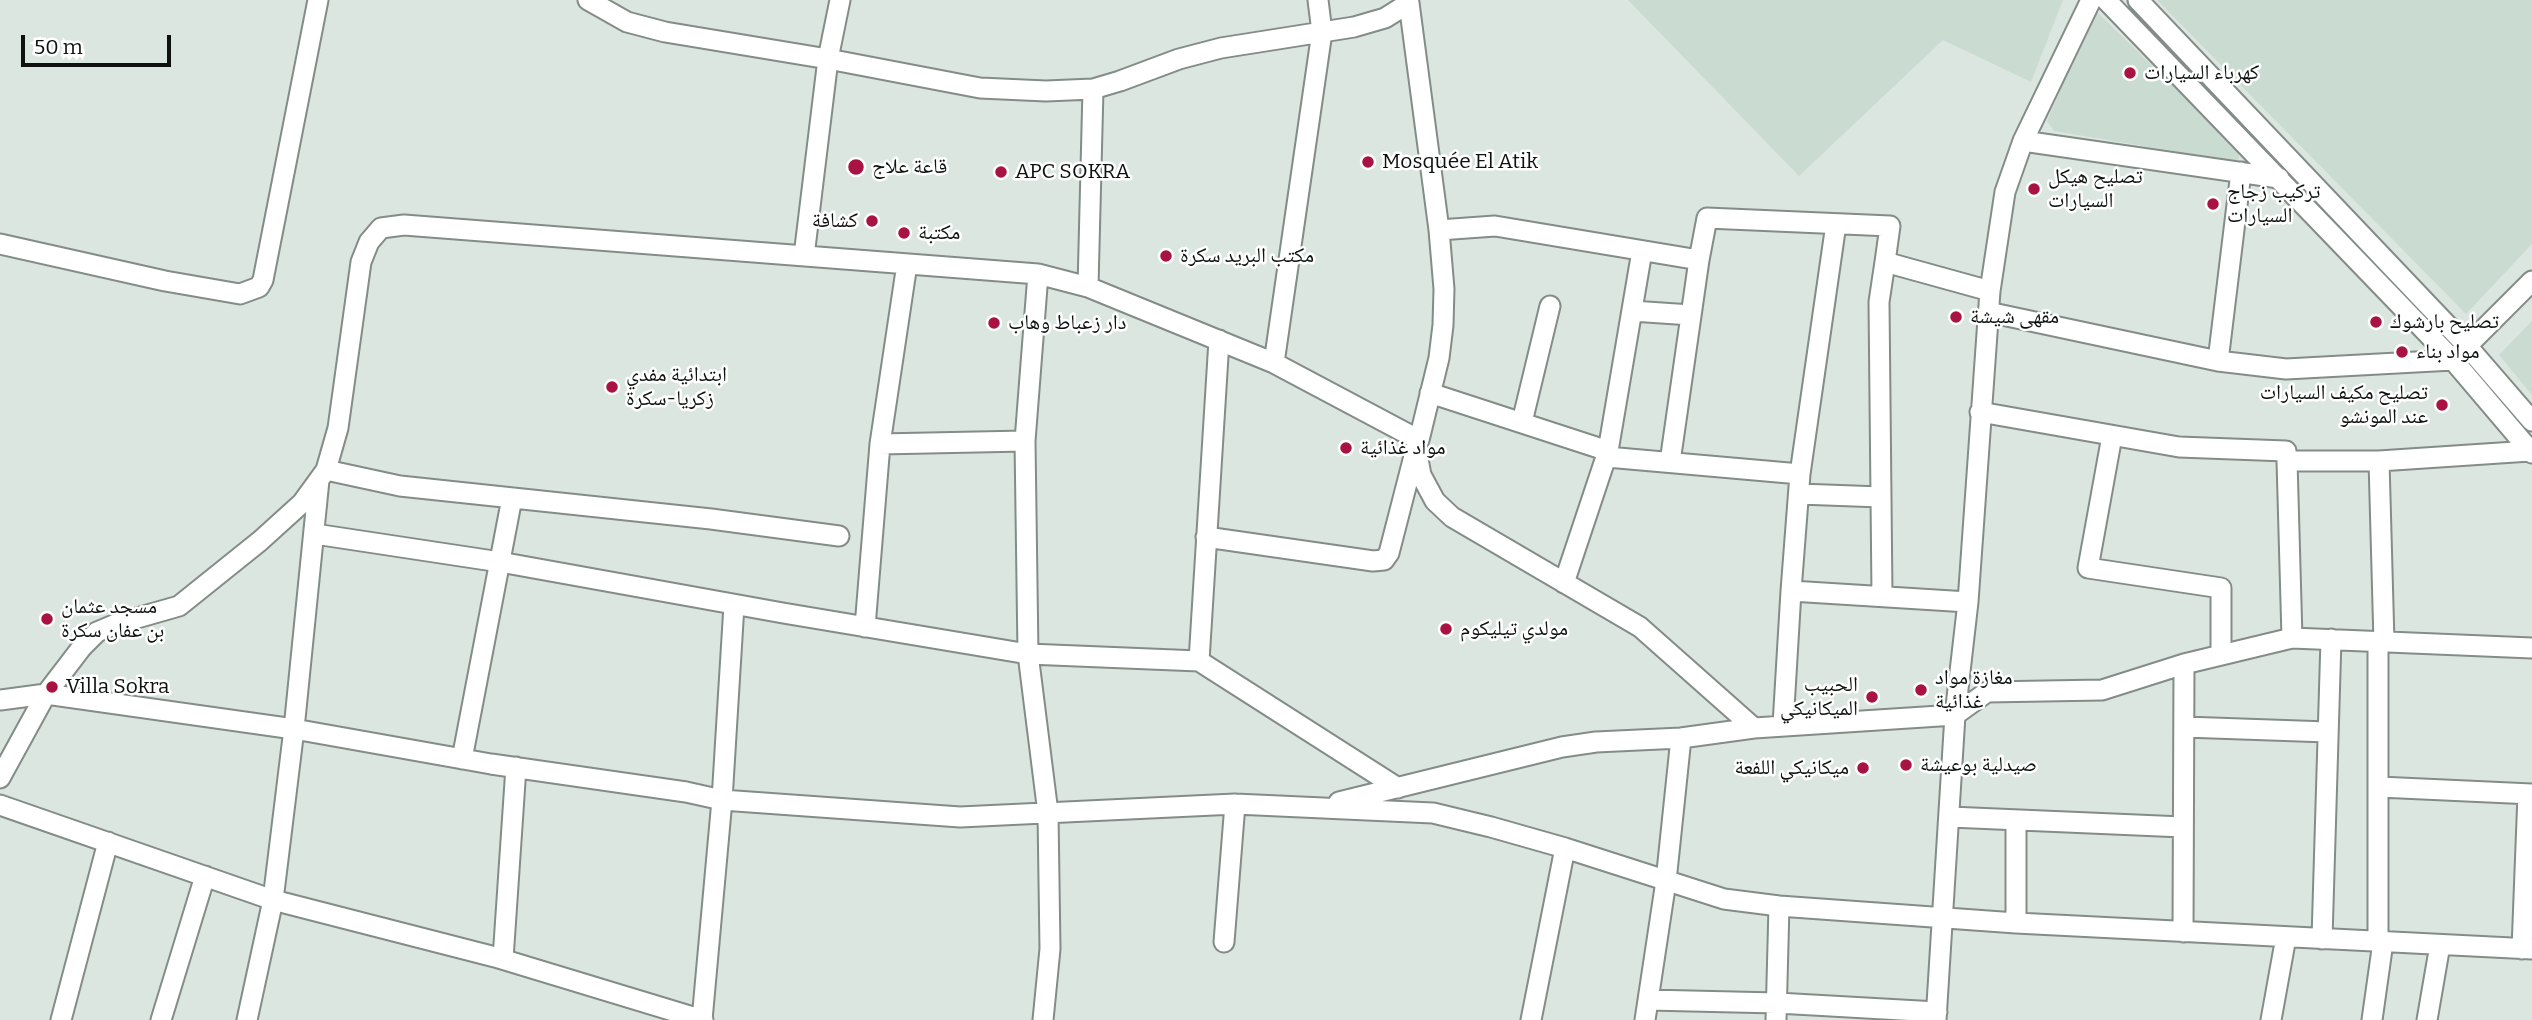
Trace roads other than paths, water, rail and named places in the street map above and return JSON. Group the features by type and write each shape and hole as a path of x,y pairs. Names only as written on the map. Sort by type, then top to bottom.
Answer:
{"street":[{"path":"0,244 165,281 240,294 259,287 263,280 318,0"},
{"path":"588,0 627,22 665,32 980,88 1045,92 1093,89 1179,59 1221,48 1354,27 1385,18 1410,1 1439,230 1444,289 1443,325 1439,358 1389,553 1384,560 1362,560 1206,537"},
{"path":"804,256 828,59 840,0"},
{"path":"1274,363 1322,32 1318,0"},
{"path":"1648,1000 1776,1012 1936,1016 1955,715 1968,602 1988,312 2005,192 2024,141 2091,0"},
{"path":"2106,0 2280,178 2532,421"},
{"path":"2137,0 2461,353 2531,452"},
{"path":"1088,287 1093,89"},
{"path":"2024,141 2280,178"},
{"path":"2218,362 2241,172"},
{"path":"1670,463 1707,218 1890,226 1879,302 1882,596"},
{"path":"1783,725 1800,474 1836,224"},
{"path":"247,1020 273,900 322,475 338,428 361,262 369,242 381,228 404,225 1038,274 1088,287 1274,363 1418,444"},
{"path":"1439,230 1495,226 1699,260"},
{"path":"1564,583 1607,454 1642,251"},
{"path":"1885,262 1990,291"},
{"path":"865,627 880,443 907,264"},
{"path":"1038,274 1025,442 1028,654 1048,813 1050,949 1043,1020"},
{"path":"1988,312 2218,362 2286,369 2461,353 2532,281"},
{"path":"1522,422 1550,306"},
{"path":"1632,312 1692,314"},
{"path":"1199,661 1219,341"},
{"path":"1430,393 1522,422 1607,454 1670,463 1800,474"},
{"path":"1980,412 2179,447 2286,451 2292,638"},
{"path":"2112,436 2088,568 2221,588 2221,654"},
{"path":"880,443 1025,442"},
{"path":"1418,444 1421,475 1435,501 1452,517 1640,628 1754,728"},
{"path":"2287,461 2379,461 2531,452"},
{"path":"2372,1020 2380,942 2379,461"},
{"path":"322,475 839,536"},
{"path":"0,778 46,694 97,632 179,606 260,541 302,503 322,475"},
{"path":"1799,494 1881,497"},
{"path":"462,759 512,498"},
{"path":"315,534 500,562 734,605 1028,654 1199,661 1398,788"},
{"path":"1791,591 1968,602"},
{"path":"0,805 273,900 503,959 703,1020 722,800 734,605"},
{"path":"1320,807 1562,747 1596,742 1681,738 1783,725 1955,715 1987,692 2102,690 2184,664 2292,638 2532,648"},
{"path":"2322,939 2331,639"},
{"path":"2183,932 2184,664"},
{"path":"0,700 46,694 294,729 462,759 686,792 722,800 960,817 1235,804 1433,813 1565,848 1724,899 1779,906 2016,923 2527,949 2530,794 2379,788"},
{"path":"2183,727 2328,732"},
{"path":"1645,1020 1666,881 1681,738"},
{"path":"503,959 516,767"},
{"path":"1224,943 1235,804"},
{"path":"1950,817 2183,827"},
{"path":"2016,923 2017,820"},
{"path":"61,1020 108,842"},
{"path":"1531,1020 1565,848"},
{"path":"161,1020 205,876"},
{"path":"1776,1012 1779,906"},
{"path":"2271,1020 2286,937"},
{"path":"2427,1020 2440,944"}],"place":[{"name":"كهرباء السيارات","path":"2130,73"},
{"name":"Mosquée El Atik","path":"1368,162"},
{"name":"قاعة علاج","path":"856,167"},
{"name":"APC SOKRA","path":"1001,172"},
{"name":"تصليح هيكل السيارات","path":"2034,189"},
{"name":"تركيب زجاج السيارات","path":"2213,204"},
{"name":"كشافة","path":"872,221"},
{"name":"مكتبة","path":"904,233"},
{"name":"مكتب البريد سكرة","path":"1166,256"},
{"name":"مقهى شيشة","path":"1956,317"},
{"name":"تصليح بارشوك","path":"2376,322"},
{"name":"دار زعباط وهاب","path":"994,323"},
{"name":"مواد بناء","path":"2402,352"},
{"name":"ابتدائية مفدي زكريا-سكرة","path":"612,387"},
{"name":"تصليح مكيف السيارات عند المونشو","path":"2442,405"},
{"name":"مواد غذائية","path":"1346,448"},
{"name":"مسجد عثمان بن عفان سكرة","path":"47,619"},
{"name":"مولدي تيليكوم","path":"1446,629"},
{"name":"Villa Sokra","path":"52,687"},
{"name":"مغازة مواد غذائية","path":"1921,690"},
{"name":"الحبيب الميكانيكي","path":"1872,697"},
{"name":"صيدلية بوعيشة","path":"1906,765"},
{"name":"ميكانيكي اللفعة","path":"1863,768"}]}
